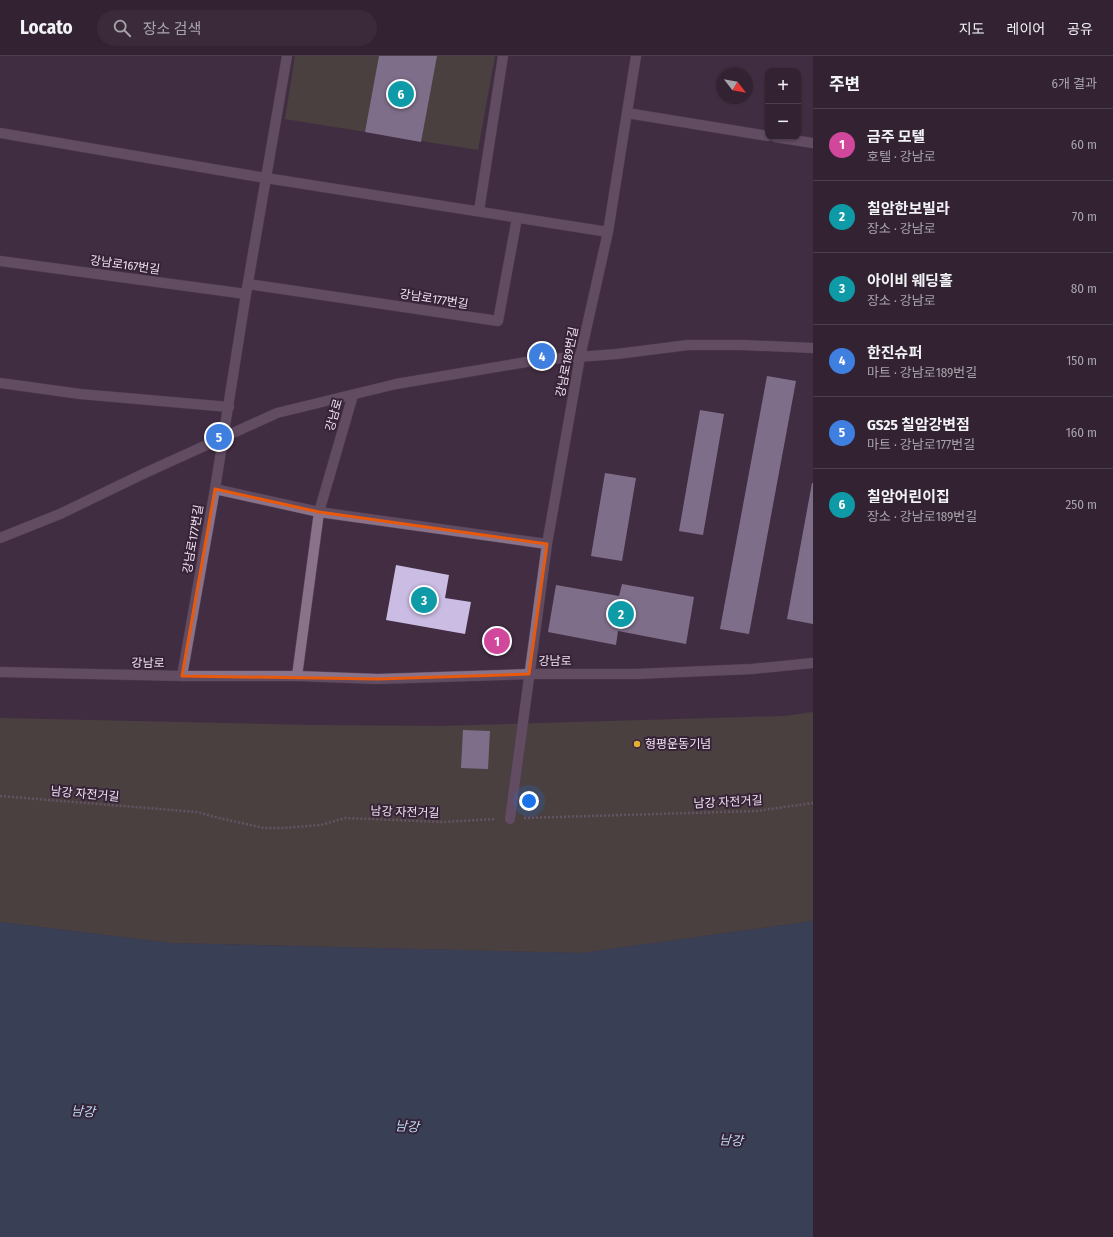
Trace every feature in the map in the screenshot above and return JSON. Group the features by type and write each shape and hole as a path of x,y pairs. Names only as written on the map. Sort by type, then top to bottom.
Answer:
{"street":[{"name":"강남로177번길","path":"182,676 215,489 222,439 229,407 247,289 287,56"},
{"path":"479,212 503,56"},
{"name":"강남로189번길","path":"510,819 547,544 580,357 608,232 636,56"},
{"path":"627,113 765,136"},
{"path":"0,132 266,178 608,232"},
{"path":"794,140 813,143"},
{"name":"강남로177번길","path":"247,289 498,321 517,218"},
{"name":"강남로167번길","path":"0,261 247,289"},
{"path":"0,538 60,514 145,472 277,414 396,384 538,360 617,354 688,345 742,345 813,348"},
{"path":"0,383 80,394 229,407"},
{"name":"강남로","path":"297,676 320,512 353,395"},
{"path":"215,489 320,512 547,544"},
{"name":"강남로","path":"0,672 182,676 297,676 378,679 529,674 636,674 752,669 813,663"}],"path":[{"name":"남강 자전거길","path":"0,796 197,812 270,828 307,827 321,825 345,818 443,822 756,811 813,802"}],"highlighted area":[{"path":"215,489 319,512 547,544 529,674 378,679 182,676"}],"green space":[{"path":"295,56 495,56 478,150 285,119"},
{"path":"813,712 813,921 582,953 171,943 0,922 0,718 308,725 441,726 785,716"}],"water":[{"name":"남강","path":"813,921 813,1237 0,1237 0,922 171,943 582,953"}],"building":[{"path":"379,56 437,56 421,142 365,132"},
{"path":"767,376 796,381 749,634 720,629"},
{"path":"700,410 724,414 703,535 679,531"},
{"path":"605,473 636,478 622,561 591,556"},
{"path":"813,483 813,624 787,619"},
{"path":"396,565 449,575 445,598 471,602 465,634 386,620"},
{"path":"622,584 694,597 686,644 618,631 616,645 548,632 556,585 619,596"},
{"path":"463,730 490,731 488,769 461,768"}],"place":[{"name":"칠암어린이집","path":"401,94"},
{"name":"한진슈퍼","path":"542,356"},
{"name":"GS25 칠암강변점","path":"219,437"},
{"name":"아이비 웨딩홀","path":"424,600"},
{"name":"칠암한보빌라","path":"621,614"},
{"name":"금주 모텔","path":"497,641"},
{"name":"형평운동기념","path":"637,744"}]}
